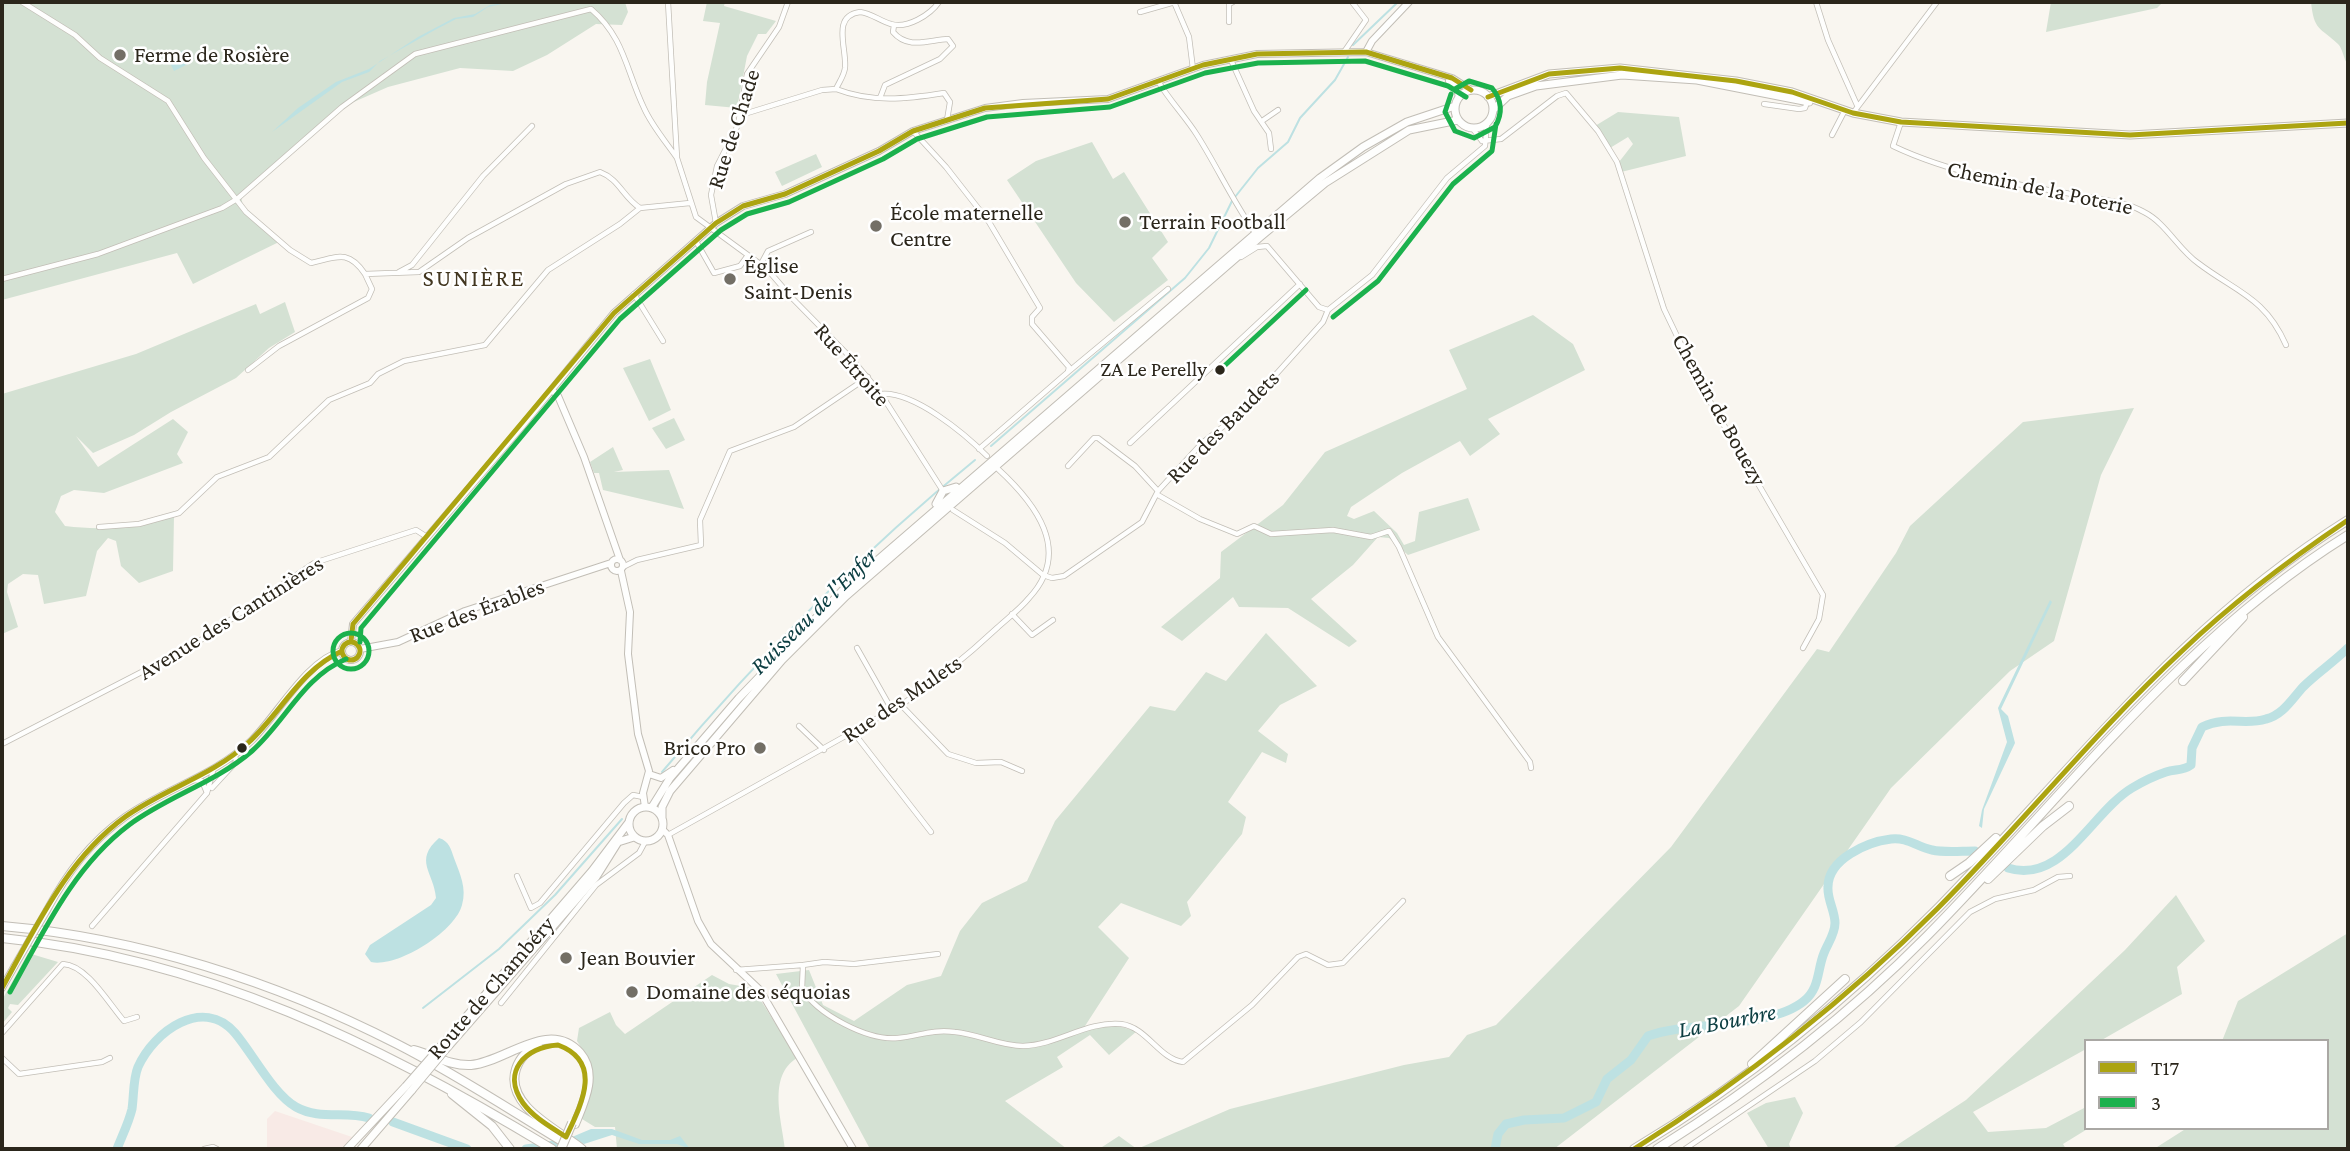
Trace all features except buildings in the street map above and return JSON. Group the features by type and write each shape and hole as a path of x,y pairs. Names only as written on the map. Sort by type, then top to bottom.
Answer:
{"highway":[{"path":"1950,876 1978,856 2204,628 2277,568 2348,520"},
{"path":"1926,937 2149,697 2230,621 2286,576 2348,535"},
{"path":"2183,681 2221,638 2286,576"},
{"path":"1634,1149 1702,1106 1795,1037 1891,953 1968,876 2072,762"},
{"path":"1657,1149 1729,1102 1807,1043 1926,937 2032,836 2069,806"},
{"path":"2,926 92,939 230,973 442,1061 468,1065 546,1040 569,1044 584,1058 589,1076 587,1093 563,1149"},
{"path":"2,938 91,951 224,985 341,1032 433,1079 552,1149"},
{"path":"1702,1106 1772,1047 1845,979"},
{"path":"573,1123 586,1078 579,1058 563,1045 550,1043 536,1046 520,1060 515,1073 515,1086 528,1108 582,1149"},
{"path":"401,1046 575,1149"},
{"path":"433,1079 492,1126 508,1146"}],"main road":[{"path":"1366,52 1371,41 1409,2"},
{"path":"351,641 353,624 614,313 697,243 716,223 743,206 785,194 879,151 913,131 985,108 1024,103 1108,99 1193,69 1270,53 1366,52 1458,80 1471,90 1488,97 1549,74 1620,68 1717,77 1792,92 1901,122 2130,135 2348,122"},
{"path":"1411,66 1453,83 1458,120"},
{"path":"853,1149 760,990 711,944 698,921 662,818 662,807 670,791 775,668 845,596 1229,264 1344,169 1409,130 1458,120 1473,128 1487,123 1493,110 1508,96 1535,86 1622,75 1697,80 1807,102 1817,101"},
{"path":"665,832 645,842 634,837 629,822 633,813 648,807 695,749 810,623 924,518 1320,178 1363,147 1419,116 1457,102 1471,90"},
{"path":"1488,97 1493,110"},
{"path":"552,390 558,396 584,457 624,585 630,612 628,654 638,734 649,774 643,797 648,807 662,818"},
{"path":"924,518 941,499 941,487 952,491 976,474"},
{"name":"Rue des Érables","path":"360,649 398,642 465,611 594,569 617,565"},
{"path":"351,641 360,649 358,657 353,660 345,658 342,652 344,645 351,641"},
{"path":"2,988 77,861 100,837 126,816 213,771 254,738 321,661 342,652"},
{"path":"649,774 661,778 669,774 695,749"},
{"name":"Route de Chambéry","path":"361,1149 592,871 629,822"},
{"name":"Route de Chambéry","path":"444,1047 596,877 618,842 626,837 634,837"},
{"name":"Route de Chambéry","path":"347,1149 409,1088"}],"street":[{"path":"22,2 75,35 100,58 168,101 204,158 246,212 290,250 311,263 342,256 355,260 365,274 372,289 368,298 279,346 247,370"},
{"path":"668,2 677,158 696,217 709,229"},
{"name":"Rue de Chade","path":"716,223 712,204 713,182 721,152 741,115 747,74 779,27 788,2"},
{"path":"836,89 845,68 842,26 847,16 866,12 894,25 919,19 939,2"},
{"path":"1140,12 1174,2 1189,37 1193,69"},
{"path":"1229,22 1229,4 1233,2"},
{"path":"1344,52 1366,20 1352,2"},
{"path":"1816,2 1852,109"},
{"path":"1832,135 1937,2"},
{"path":"2,279 98,254 205,215 237,199 342,107 415,54 591,9 610,25 644,109 677,158"},
{"path":"880,98 886,85 940,59 953,46 948,39 919,43 906,41 893,32 894,25"},
{"path":"1231,59 1269,134 1271,149"},
{"path":"1158,81 1184,114 1229,186 1236,208 1255,233"},
{"path":"741,115 822,90 836,89 906,100 944,93 950,102 947,120"},
{"name":"Chemin de Bouezy","path":"1485,141 1501,139 1557,96 1566,93 1598,131 1617,162 1664,309 1701,386 1823,595 1819,619 1803,649"},
{"path":"1764,104 1799,109 1805,108 1807,102"},
{"path":"1262,121 1278,110"},
{"name":"Chemin de la Poterie","path":"1901,122 1893,146 1933,165 2084,197 2112,200 2143,211 2199,264 2247,293 2261,306 2278,327 2286,345"},
{"path":"1485,141 1487,123"},
{"path":"398,273 412,265 483,176 532,126"},
{"path":"1473,128 1485,141"},
{"path":"913,131 946,167 999,237 1040,308 1032,317 1032,324 1069,367 1068,372"},
{"name":"Rue des Baudets","path":"1043,575 1052,578 1064,576 1133,529 1147,515 1158,493 1202,443 1243,411 1323,322 1328,310 1372,275 1447,178 1479,152 1485,141"},
{"path":"365,274 419,272 490,226 566,184 600,172 612,176 631,202 640,208"},
{"path":"99,527 139,524 179,513 217,477 268,457 329,400 370,383 378,374 404,361 485,345 548,270 640,208 690,202"},
{"name":"Rue Étroite","path":"709,229 761,264 868,377 941,487"},
{"path":"761,264 768,251 811,232"},
{"path":"697,243 714,273 740,266 748,255"},
{"path":"1229,264 1257,247 1268,246 1320,307 1328,310"},
{"path":"1130,443 1300,284"},
{"path":"979,449 1168,289"},
{"path":"634,294 663,341"},
{"path":"617,565 701,545 703,513 733,448 794,427 868,377"},
{"path":"881,394 892,394 937,415 987,456"},
{"path":"1068,466 1094,438 1098,438 1135,466 1158,493 1200,519 1237,534 1254,526 1272,534 1333,530 1371,537 1389,531 1399,547 1438,637 1530,762 1531,768"},
{"name":"Rue des Mulets","path":"665,832 824,750 901,705 935,682 1031,597 1043,575 1048,544 1039,514 1023,492 998,469"},
{"path":"936,518 953,510 957,499"},
{"path":"953,510 1005,543 1043,575"},
{"name":"Avenue des Cantinières","path":"2,744 182,652 314,563 416,530 427,537"},
{"path":"1012,614 1032,635 1053,620"},
{"path":"858,648 892,710"},
{"path":"901,705 948,754 976,763 1001,762 1022,771"},
{"path":"799,726 824,750"},
{"path":"854,733 931,832"},
{"path":"92,926 236,762 235,754"},
{"path":"207,793 213,771"},
{"path":"193,780 202,781 207,793"},
{"path":"517,876 531,908 540,903 624,803 633,795 643,797"},
{"path":"502,1003 596,885 639,853 645,842"},
{"path":"1685,1149 1815,1060 1861,1022 1970,912 1995,900 2070,876"},
{"path":"803,965 802,988 806,996 836,1021 887,1037 898,1038 921,1031 959,1032 1023,1046 1075,1034 1101,1023 1121,1024 1140,1030 1173,1058 1183,1062 1252,1005 1298,957 1306,954 1328,965 1343,963 1403,901"},
{"path":"736,970 824,962 854,964 938,954"},
{"path":"2,1033 63,964 71,964 83,973 124,1021 137,1017"},
{"path":"2,1058 19,1074 102,1062 110,1058"},
{"path":"204,1149 217,1149"}],"shaded area":[{"path":"275,1111 352,1137 343,1149 267,1149 267,1119"}],"green space":[{"path":"2,2 625,2 628,12 622,25 596,24 547,55 513,71 460,68 388,87 340,108 241,195 243,207 281,241 193,284 177,253 2,300"},
{"path":"707,2 725,2 724,6 776,21 766,34 758,34 747,56 737,108 705,105 707,82 720,23 703,21"},
{"path":"2051,2 2163,2 2157,8 2046,32"},
{"path":"2311,2 2348,2 2348,65 2340,46 2316,24"},
{"path":"1618,112 1679,117 1686,156 1621,172 1619,162 1633,144 1628,137 1610,148 1595,126"},
{"path":"1092,142 1113,179 1124,172 1168,242 1152,258 1168,280 1114,322 1076,283 1007,180 1036,161"},
{"path":"816,154 822,167 782,186 775,172"},
{"path":"285,302 295,332 269,348 236,378 134,435 93,453 76,436 98,467 173,419 188,432 177,454 183,463 104,493 74,490 61,496 55,512 65,526 94,528 133,525 174,516 173,571 139,583 121,566 116,541 108,538 97,551 86,596 44,604 38,575 23,574 8,584 7,592 18,627 2,634 2,394 136,354 256,304 260,314"},
{"path":"1533,315 1573,344 1585,370 1488,419 1500,434 1470,456 1460,441 1402,473 1351,507 1347,516 1354,519 1374,511 1397,533 1404,545 1415,541 1419,512 1468,498 1480,530 1408,555 1389,538 1378,537 1353,565 1311,599 1357,641 1349,647 1288,608 1239,607 1233,597 1182,641 1161,627 1220,578 1221,552 1283,505 1325,452 1467,389 1449,350"},
{"path":"650,359 671,410 649,421 623,368"},
{"path":"2134,408 2101,475 2054,641 2010,671 1891,788 1739,1006 1554,1149 1137,1149 1230,1109 1404,1065 1449,1057 1467,1035 1496,1025 1671,847 1817,649 1829,652 1896,553 1910,526 2023,422"},
{"path":"674,418 685,440 666,449 652,428"},
{"path":"613,447 623,470 614,472 669,470 684,509 603,490 599,473 594,473 590,462"},
{"path":"1266,633 1317,686 1280,705 1258,731 1288,754 1286,763 1262,752 1228,802 1246,817 1242,834 1187,902 1191,916 1181,926 1121,903 1098,927 1129,958 1085,1026 1113,1025 1137,1031 1109,1055 1090,1035 1057,1057 1063,1067 1005,1101 1067,1149 870,1149 776,974 809,970 823,1005 854,1021 907,985 941,976 960,931 982,903 1027,881 1055,821 1150,706 1175,711 1206,672 1226,681"},
{"path":"2176,895 2205,941 2177,967 2182,994 2103,1039 2084,1039 2084,1050 1973,1112 1988,1132 2046,1128 2084,1108 2086,1130 2063,1144 2066,1149 1891,1149 1966,1100 2125,950"},
{"path":"2348,933 2348,1149 2154,1149 2184,1130 2329,1130 2329,1039 2223,1039 2238,1001"},
{"path":"28,953 58,962 18,1005 10,1004 8,1008 12,1012 2,1024 2,1000"},
{"path":"712,975 729,984 753,988 797,1058 788,1066 779,1087 785,1149 617,1149 615,1127 595,1127 582,1119 591,1078 588,1062 577,1041 579,1028 610,1012 616,1025 625,1034"},
{"path":"1795,1097 1803,1113 1789,1144 1791,1149 1769,1149 1747,1113 1766,1103"},
{"path":"1119,1136 1137,1149 1099,1149"}],"water":[{"path":"511,2 488,7 473,17 456,19 389,56 454,18 475,14 490,5"},
{"path":"184,50 190,63 174,71 168,59"},
{"path":"378,63 369,72 342,82 272,132 298,108 336,82"},
{"path":"2050,600 2052,602 2001,709 2008,716 2015,743 1984,809 1982,828 1979,826 1982,810 2007,742 1998,708"},
{"path":"439,838 449,846 462,881 464,893 457,915 424,946 395,959 371,962 365,954 370,945 431,905 436,898 426,860 431,846"},
{"path":"591,1129 612,1129 642,1140 670,1140 680,1136 690,1149 677,1144 639,1144 612,1135 584,1144 572,1137"}],"waterway":[{"name":"Ruisseau de l'Enfer","path":"1353,45 1398,2"},
{"name":"Ruisseau de l'Enfer","path":"1235,197 1258,168 1288,142 1300,118 1335,80 1348,57"},
{"name":"Ruisseau de l'Enfer","path":"991,446 1185,278 1209,248 1232,201"},
{"name":"Ruisseau de l'Enfer","path":"662,772 811,608 891,532 975,460"},
{"name":"La Bourbre","path":"2008,868 2027,870 2045,866 2075,843 2117,799 2132,788 2148,779 2191,765 2192,748 2202,727 2211,723 2258,721 2272,717 2348,648"},
{"name":"Ruisseau de l'Enfer","path":"423,1008 499,949 555,895 622,819"},
{"name":"La Bourbre","path":"1495,1149 1498,1134 1506,1124 1524,1120 1564,1118 1596,1102 1607,1079 1631,1060 1648,1036 1665,1031 1771,1016 1804,1001 1816,985 1822,959 1835,927 1828,892 1830,877 1834,868 1851,854 1871,844 1897,839 1937,851 1975,851"},
{"name":"La Bourbre","path":"117,1149 132,1109 136,1072 145,1054 167,1031 194,1018 209,1018 222,1022 235,1033 279,1093 296,1107 314,1113 369,1118"},
{"name":"La Bourbre","path":"393,1122 467,1149"},
{"name":"La Bourbre","path":"526,1149 569,1143"}],"transit line":[{"name":"T17","path":"351,641 353,624 614,313 716,223 743,206 785,194 879,151 913,131 985,108 1108,99 1203,65 1257,54 1366,52 1452,78 1471,90"},
{"name":"3","path":"360,642 361,628 620,319 721,230 747,214 789,202 883,159 917,139 987,117 1110,107 1205,73 1258,63 1365,61 1448,86 1466,97"},
{"name":"T17","path":"1488,97 1549,74 1620,68 1736,81 1792,92 1853,113 1901,122 2130,135 2348,123"},
{"name":"3","path":"1451,94 1445,112 1455,131 1474,138 1495,127 1500,107 1492,88 1469,81 1455,89"},
{"name":"3","path":"1333,317 1378,281 1453,184 1492,151 1496,124"},
{"name":"3","path":"1220,370 1306,290"},
{"name":"T17","path":"1634,1149 1754,1067 1866,976 1937,909 2119,714 2182,651 2262,582 2348,520"},
{"name":"3","path":"351,633 364,638 369,651 364,664 351,669 338,664 333,651 338,638 351,633"},
{"name":"T17","path":"347,642 355,642 360,651 358,658 347,660 342,655 342,647 347,642"},
{"name":"T17","path":"2,988 55,895 86,853 104,834 140,807 204,774 234,755 260,731 314,669 342,651"},
{"name":"3","path":"10,992 61,902 75,881 109,842 144,815 238,762 264,739 306,688 331,667 346,659"},
{"name":"T17","path":"558,1045 581,1062 585,1073 585,1085 578,1112 566,1137 527,1108 517,1092 515,1081 520,1063 527,1056 546,1047 558,1045"}],"place":[{"name":"Ferme de Rosière","path":"120,55"},
{"name":"Terrain Football","path":"1125,222"},
{"name":"École maternelle Centre","path":"876,226"},
{"name":"Église Saint-Denis","path":"730,279"},
{"name":"ZA Le Perelly","path":"1220,370"},
{"name":"Brico Pro","path":"760,748"},
{"name":"Jean Bouvier","path":"566,958"},
{"name":"Domaine des séquoias","path":"632,992"}],"district":[{"name":"SUNIÈRE","path":"474,279"}]}
